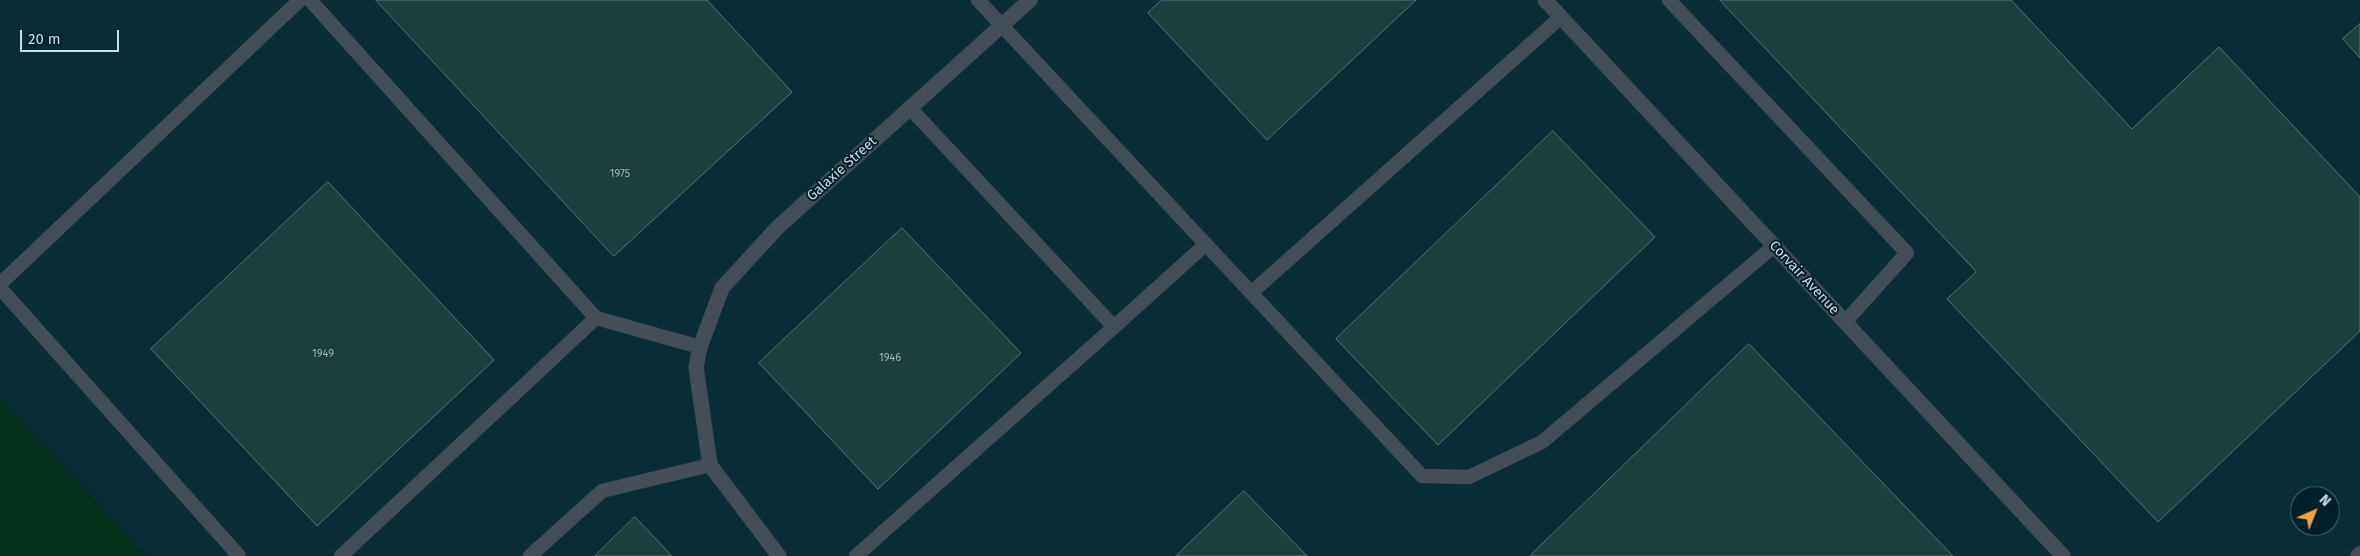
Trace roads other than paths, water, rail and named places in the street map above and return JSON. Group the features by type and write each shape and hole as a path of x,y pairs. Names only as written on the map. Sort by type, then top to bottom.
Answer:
{"street":[{"name":"Galaxie Street","path":"710,465 696,367 700,347 722,288 778,227 1030,0"},
{"name":"Corvair Avenue","path":"1545,0 2063,556"},
{"path":"710,465 778,556"}],"lane":[{"path":"0,284 300,0"},
{"path":"310,0 596,318 700,347"},
{"path":"978,0 1422,476 1469,477 1542,442 1774,246"},
{"path":"1669,0 1907,253 1845,322"},
{"path":"1251,293 1561,17"},
{"path":"910,108 1114,326"},
{"path":"856,556 1206,244"},
{"path":"0,288 239,556"},
{"path":"340,556 596,318"},
{"path":"530,556 602,491 710,465"}]}
